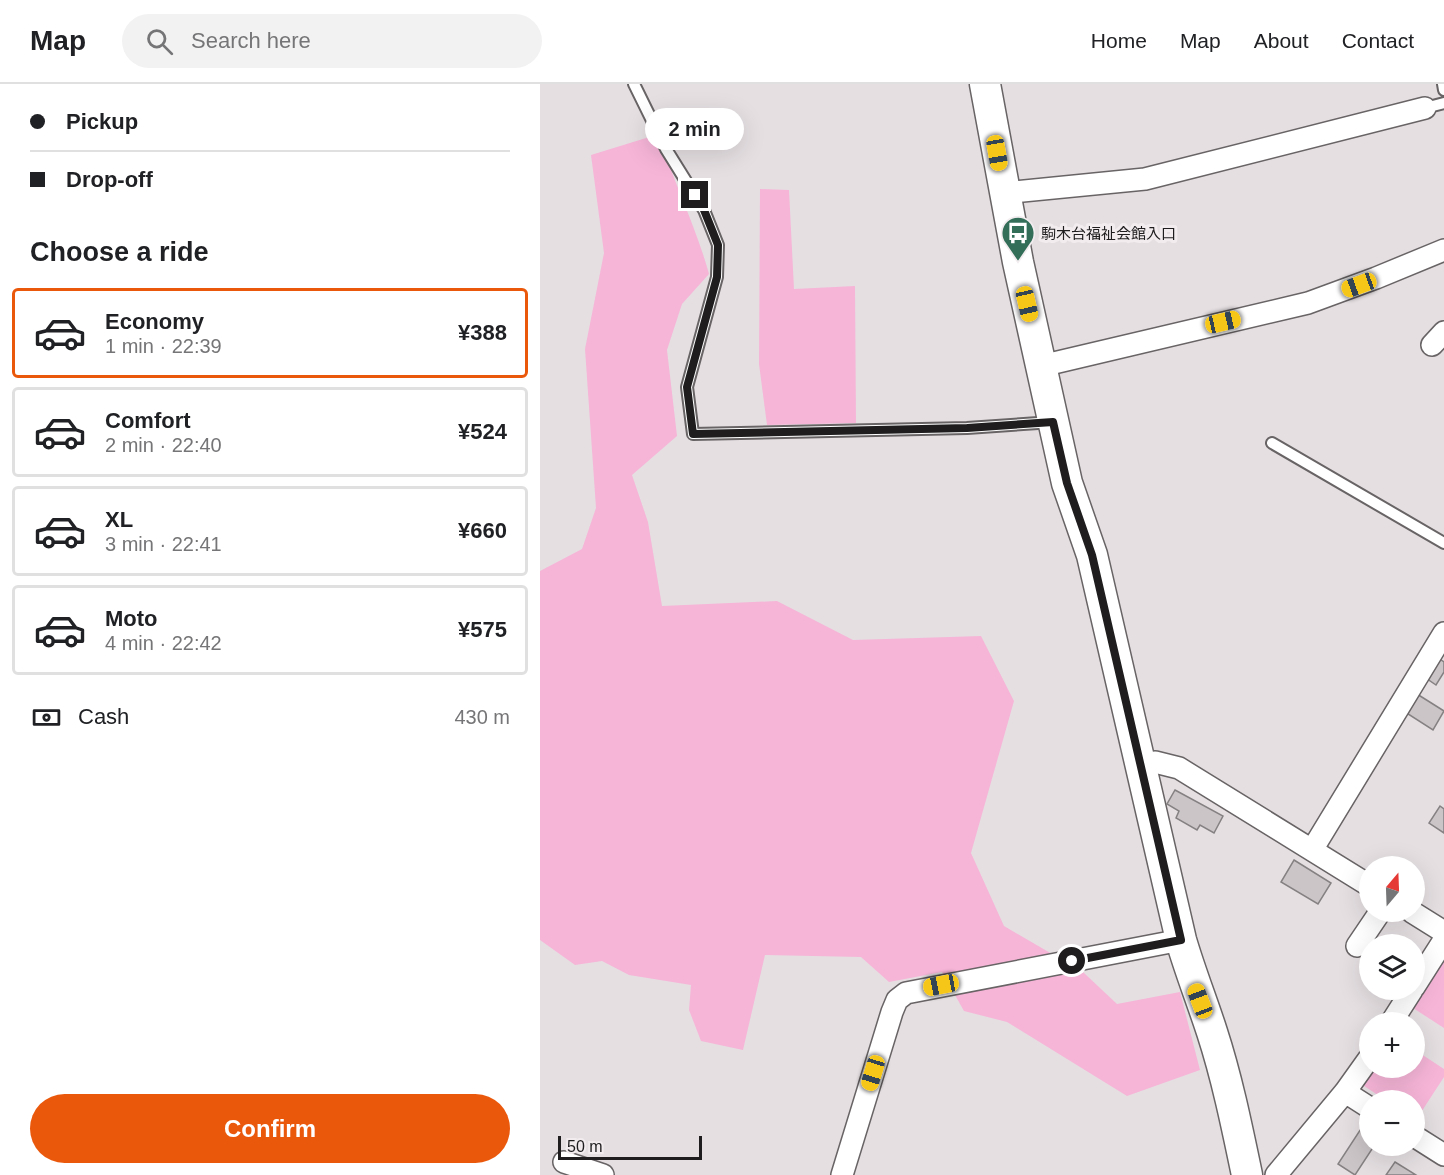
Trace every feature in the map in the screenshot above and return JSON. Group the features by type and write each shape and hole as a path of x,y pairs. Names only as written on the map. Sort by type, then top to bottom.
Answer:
{"street":[{"path":"985,84 1004,193 1067,483 1092,555 1141,765 1163,843 1181,940 1194,985 1212,1033 1247,1175"},
{"path":"1004,193 1145,179 1434,106"},
{"path":"1041,366 1308,303 1444,250"},
{"path":"1312,850 1444,633"},
{"path":"1141,765 1155,762 1179,768 1256,824 1312,850 1359,879"},
{"path":"1425,921 1444,933 1425,967"},
{"path":"1357,946 1373,922"},
{"path":"842,1175 892,1012 897,1000 906,993 1181,940"},
{"path":"1284,1172 1359,1072"},
{"path":"1345,1092 1359,1101"},
{"path":"1425,1143 1444,1155"},
{"path":"564,1162 603,1175"}],"lane":[{"path":"634,84 666,149 704,210 718,245 717,277 687,387 693,434 967,428 1053,422"},
{"path":"1443,84 1444,90"},
{"path":"1272,443 1444,543"}],"shaded area":[{"path":"659,134 709,274 682,304 667,350 677,436 632,475 648,522 662,606 777,601 853,640 981,636 1014,701 971,853 1004,926 1083,972 1117,1004 1180,992 1200,1070 1127,1096 1007,1022 964,1011 942,972 889,982 861,957 765,955 743,1050 701,1041 689,1010 691,985 629,975 602,961 575,965 540,940 540,571 582,549 596,508 585,349 604,253 591,155"},
{"path":"760,189 789,190 794,289 855,286 856,423 767,425 759,364"},
{"path":"1444,961 1444,1028 1425,1016 1425,1012 1419,1012 1413,1008 1418,1000 1425,1000 1425,990"},
{"path":"1425,1057 1444,1069 1444,1077 1425,1106 1425,1090 1370,1090 1361,1084 1365,1078 1425,1078"}],"building":[{"path":"1435,656 1444,662 1444,672 1436,685 1423,676"},
{"path":"1417,694 1444,711 1433,730 1405,712"},
{"path":"1175,790 1223,816 1214,833 1200,825 1197,830 1176,818 1179,811 1167,804"},
{"path":"1440,806 1444,809 1444,833 1429,823"},
{"path":"1294,860 1331,883 1318,904 1281,882"},
{"path":"1359,1132 1359,1156 1367,1156 1355,1175 1338,1164"},
{"path":"1395,1162 1416,1175 1386,1175"}],"place":[{"name":"駒木台福祉会館入口","path":"1018,262"}],"route":[{"path":"695,195 704,210 718,245 717,277 687,387 693,434 967,428 1053,422 1067,483 1092,555 1181,940 1072,961"}]}
